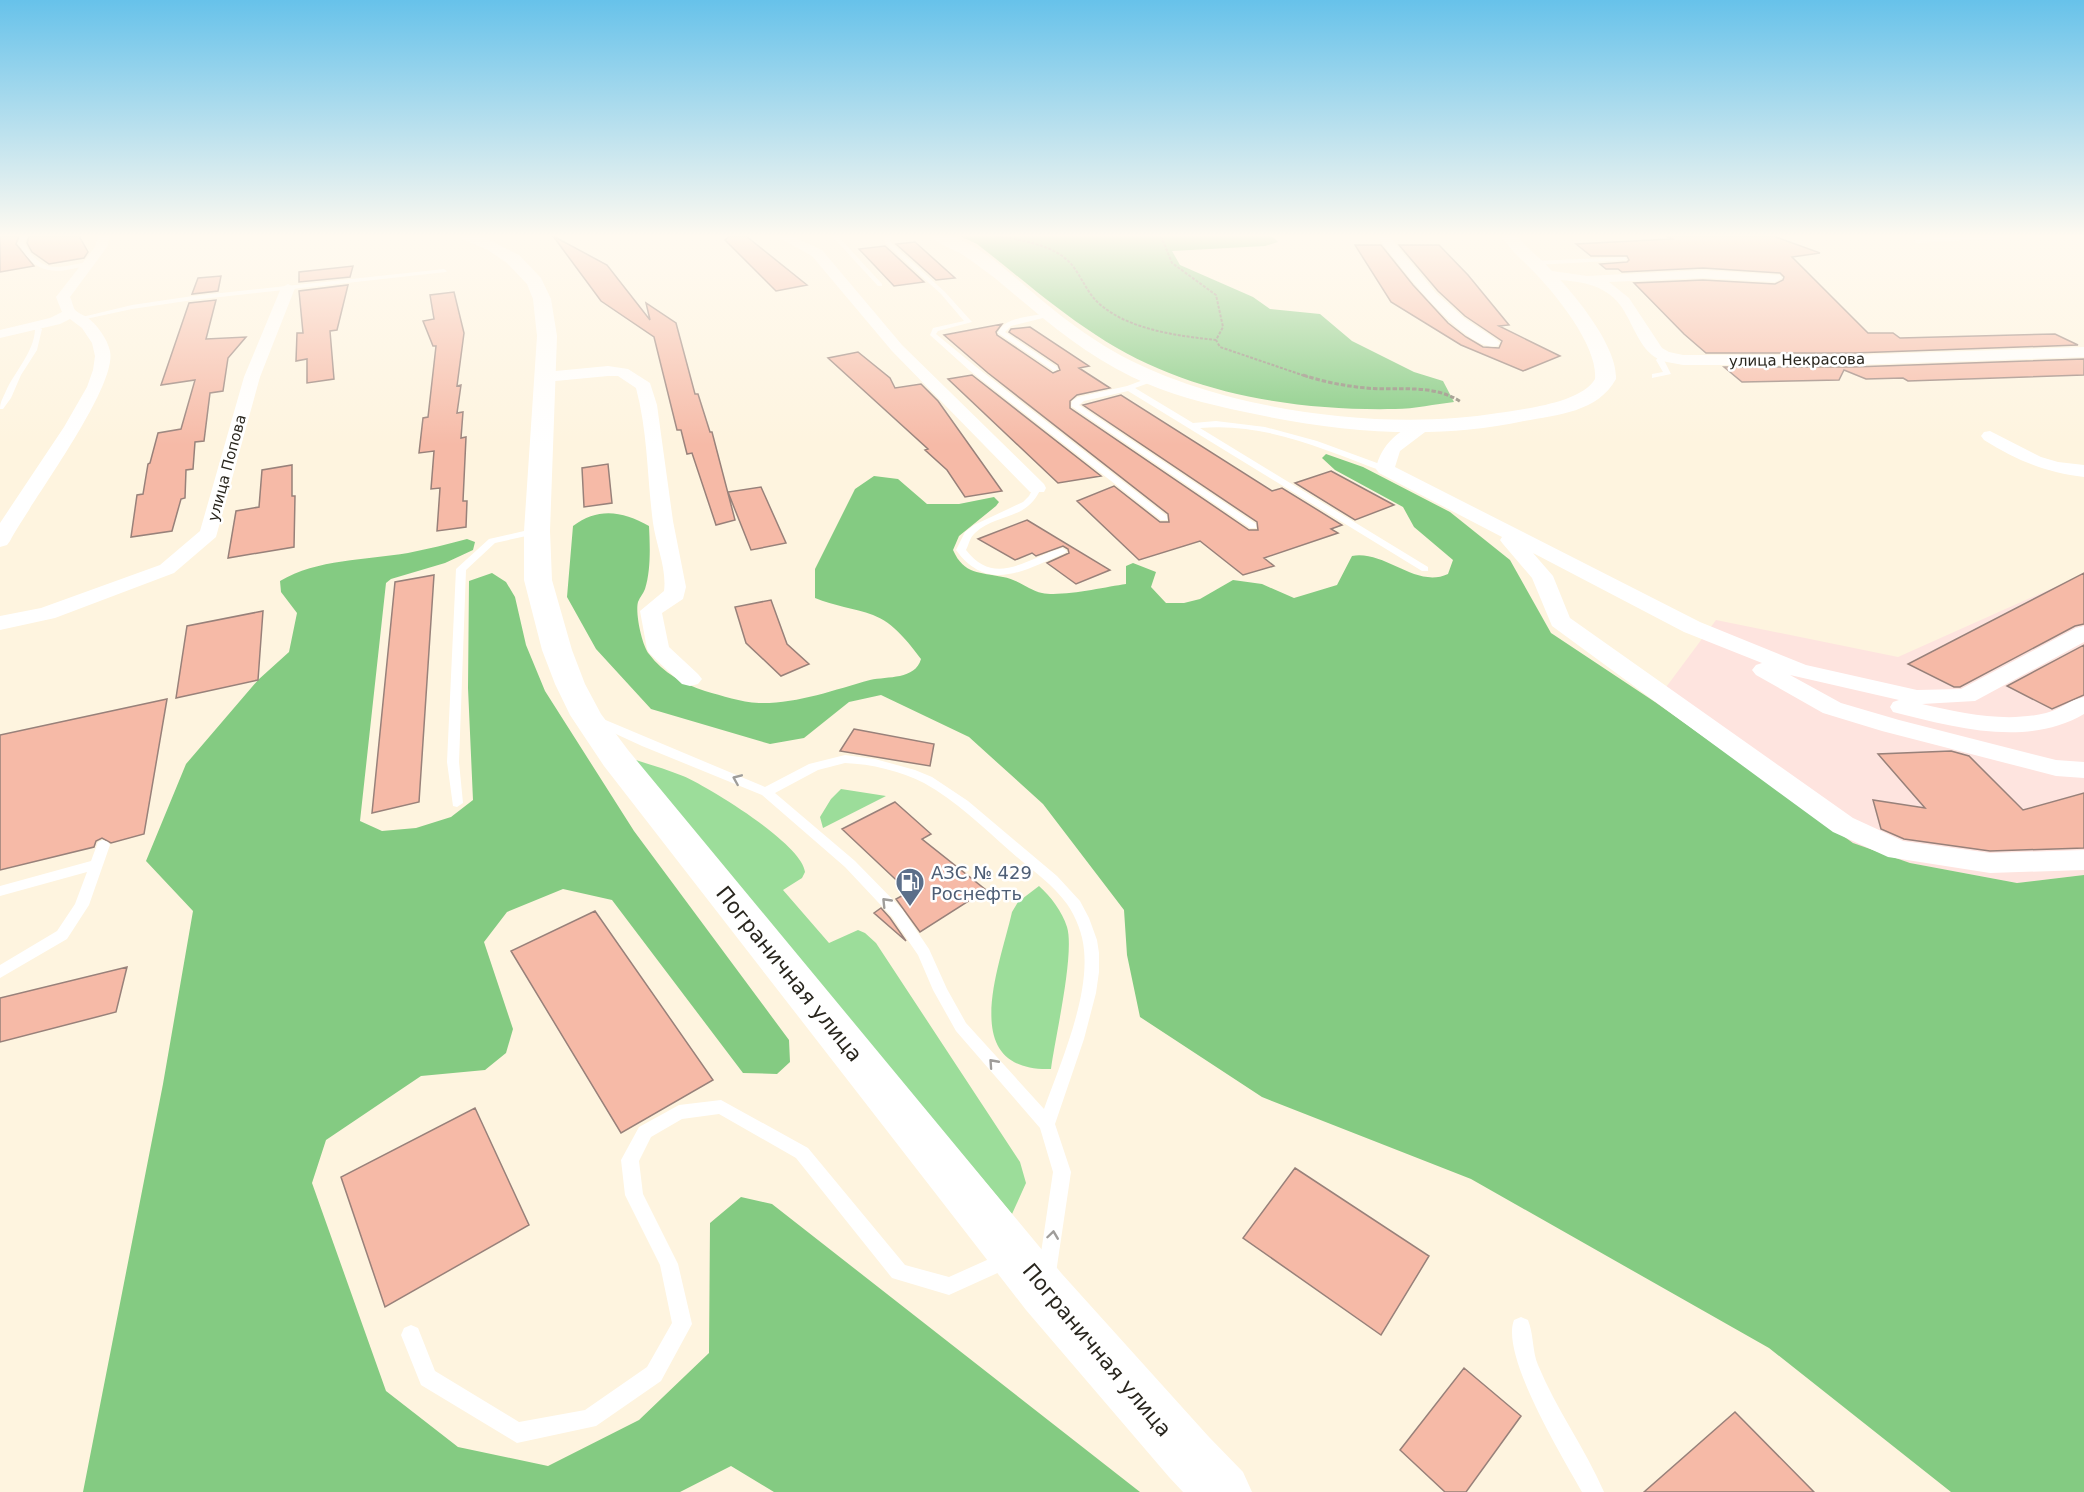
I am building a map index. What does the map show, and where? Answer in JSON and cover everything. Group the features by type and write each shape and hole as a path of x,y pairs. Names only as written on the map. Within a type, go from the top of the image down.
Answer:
{"main road":[{"name":"Пограничная улица","path":"543,306 546,317 545,377 537,531 538,580 547,616 570,684 586,715 616,758 1044,1292 1189,1457 1223,1492"},
{"path":"1037,306 1109,357 1154,378 1212,398 1339,421 1424,426 1481,423 1551,409 1595,393 1604,384 1606,371 1599,351 1585,325 1570,306"}],"street":[{"path":"0,541 94,390 104,356 96,336 69,306"},
{"name":"улица Попова","path":"0,623 47,613 167,569 209,533 252,376 281,306"},
{"path":"861,306 897,348 1037,488"},
{"path":"1442,306 1459,321 1492,343"},
{"path":"1626,306 1656,351 1664,356"},
{"path":"0,334 76,316"},
{"name":"улица Некрасова","path":"1664,356 1702,361 2084,352"},
{"path":"545,377 608,371 622,372 644,386 653,413 666,542 677,580 675,594 651,611 658,649 690,679"},
{"path":"1424,426 1397,441 1385,461 1385,469 1692,627 1832,708 1891,726 2056,768 2084,770"},
{"path":"1990,436 2023,457 2044,466 2084,471"},
{"path":"1497,527 1542,576 1560,621 1843,825 1898,850 1990,863 2084,860"},
{"path":"1692,627 1799,670 1917,697 1966,696 2084,633"},
{"path":"1776,677 1949,718 2021,726 2053,720 2084,704"}],"lane":[{"path":"76,316 141,306"},
{"path":"954,306 969,322 935,329 932,334 979,374 1164,518"},
{"path":"1048,315 1010,324 1002,329 1001,333 1054,369"},
{"path":"0,407 11,394 13,383 38,342 39,329 34,327"},
{"path":"1655,376 1667,374 1660,360 1664,356"},
{"path":"1154,378 1129,388 1081,399 1075,403 1075,406 1253,526"},
{"path":"1129,388 1425,569"},
{"path":"1191,426 1216,422 1261,428 1299,438 1385,469"},
{"path":"1037,488 1036,494 1024,506 969,532 961,550 975,566 992,572 1014,570 1062,551"},
{"path":"457,803 453,762 461,569 492,541 537,531"},
{"path":"586,715 646,743 766,792 849,864 897,913 924,953 940,990 961,1027 1047,1124 1062,1172 1044,1292"},
{"path":"766,792 821,764 846,759 890,766 927,779 969,809 1055,882 1071,900 1083,922 1092,952 1089,984 1076,1036 1047,1124"},
{"path":"0,972 62,935 82,905 103,845"},
{"path":"0,891 97,864"},
{"path":"411,1335 428,1378 517,1432 589,1419 654,1374 682,1324 669,1264 634,1195 630,1160 645,1132 679,1112 721,1107 802,1153 899,1272 949,1286 1016,1255"},
{"path":"1521,1327 1527,1364 1550,1413 1593,1492"}],"path":[{"path":"1101,306 1110,312 1165,332 1189,338 1216,340"},
{"path":"1216,340 1223,327 1218,306"},
{"path":"1216,340 1220,347 1282,370 1328,382 1367,388 1413,389 1456,398 1481,423"}],"shaded area":[{"path":"2084,574 2084,875 2017,883 1910,863 1853,844 1655,702 1716,620 1898,657"}],"green space":[{"path":"1055,306 1265,306 1270,309 1320,314 1352,341 1414,372 1443,381 1454,402 1402,409 1356,409 1278,402 1202,384 1165,371 1130,355 1080,325"},
{"path":"1326,454 1363,467 1450,512 1510,560 1551,633 1655,702 1853,843 1910,863 2017,883 2084,875 2084,1492 1951,1492 1769,1348 1471,1179 1262,1097 1140,1017 1127,955 1124,910 1043,804 969,737 881,695 849,702 804,738 770,744 651,709 596,649 567,597 573,526 592,516 620,514 649,526 648,574 645,589 637,607 644,644 649,654 661,667 689,685 738,700 773,703 801,699 870,680 907,674 918,666 921,659 894,628 881,618 815,598 815,569 855,489 874,476 898,479 927,504 959,504 994,497 999,502 996,506 959,536 953,550 957,558 974,571 1008,578 1042,593 1072,593 1126,584 1126,566 1133,563 1156,572 1151,587 1166,603 1184,603 1200,599 1233,580 1262,584 1294,598 1337,585 1352,556 1376,558 1424,577 1448,574 1453,560 1414,527 1403,507 1335,470 1322,458"},
{"path":"467,539 475,542 473,550 445,563 391,579 386,583 360,821 382,831 416,828 451,817 473,800 468,688 469,581 492,573 506,582 515,597 526,645 545,691 634,831 789,1040 790,1062 777,1074 743,1073 612,900 563,889 507,912 484,942 513,1029 506,1053 485,1070 421,1076 326,1140 312,1183 386,1391 458,1447 548,1466 639,1420 709,1353 710,1223 741,1197 772,1204 1140,1492 774,1492 731,1466 680,1492 83,1492 163,1084 193,911 146,861 186,764 258,680 289,652 297,613 281,592 280,581 326,564 408,553"},
{"path":"630,758 677,773 696,782 772,832 800,860 805,872 802,878 783,890 829,943 858,930 876,943 1020,1162 1026,1183 1012,1214"},
{"path":"841,789 886,796 823,828 820,817 831,799"},
{"path":"1039,886 1062,915 1069,939 1067,975 1051,1069 1022,1065 1003,1053 994,1035 991,1012 994,986 1012,912 1018,902"}],"building":[{"path":"188,306 215,306 206,339 246,337 228,358 223,391 210,393 204,441 195,442 193,469 186,470 185,498 181,499 172,531 131,537 137,495 143,494 148,464 158,433 181,429 195,380 161,385"},
{"path":"300,306 343,306 337,330 330,331 334,379 307,383 307,359 296,361 297,333 303,333"},
{"path":"432,306 457,306 464,333 457,386 461,385 457,413 463,412 461,438 466,437 463,501 467,501 466,527 437,531 440,488 431,489 434,451 419,453 423,418 428,417 436,346 433,346 423,321 434,319"},
{"path":"608,306 639,306 650,320 647,306 650,306 676,323 695,394 698,394 710,432 712,432 735,520 716,525 692,453 687,454 681,430 677,430 654,337"},
{"path":"1397,306 1432,306 1448,323 1466,337 1483,347 1499,348 1502,341 1454,306 1493,306 1509,325 1499,326 1560,356 1523,371 1461,345"},
{"path":"1656,306 1841,306 1868,333 1893,333 1900,338 2055,334 2078,345 1853,353 1706,353"},
{"path":"1002,324 996,332 997,335 1053,373 1060,370 1058,365 1009,332 1011,329 1030,327 1089,366 1079,368 1110,388 1077,395 1070,401 1070,408 1249,530 1258,530 1257,522 1083,405 1121,395 1272,491 1282,488 1342,525 1331,529 1338,533 1264,558 1274,566 1243,575 1200,541 1139,560 1077,501 1114,486 1160,522 1169,522 1168,514 988,373 944,335"},
{"path":"858,352 890,378 895,388 921,384 938,401 1002,491 965,497 947,470 925,450 928,449 828,358"},
{"path":"2084,359 2084,375 1908,381 1903,378 1866,379 1844,370 1839,380 1742,382 1724,367 1853,367"},
{"path":"972,375 1101,476 1058,483 948,379"},
{"path":"608,464 612,503 584,507 582,468"},
{"path":"292,465 292,496 295,496 294,547 228,558 236,511 259,507 262,470"},
{"path":"1331,471 1394,505 1355,520 1295,483"},
{"path":"761,487 786,543 751,550 728,492"},
{"path":"1027,520 1110,570 1076,584 1047,563 1069,553 1068,549 1063,546 1036,556 1032,553 1015,560 978,539"},
{"path":"2084,573 2084,624 2075,626 1960,687 1954,687 1908,664"},
{"path":"434,575 419,802 372,813 395,582"},
{"path":"771,600 787,644 809,664 781,676 746,643 735,607"},
{"path":"263,611 258,680 176,698 187,626"},
{"path":"2084,645 2084,695 2052,709 2007,686"},
{"path":"167,699 144,834 111,843 102,838 96,841 94,847 0,870 0,735"},
{"path":"854,729 934,744 930,766 840,751"},
{"path":"1951,751 1969,756 2023,810 2084,793 2084,848 1990,851 1904,839 1881,829 1873,800 1925,808 1878,754"},
{"path":"895,802 931,834 922,839 986,890 920,932 896,899 909,892 842,829"},
{"path":"881,908 890,918 906,941 874,913"},
{"path":"595,911 713,1080 621,1133 511,951"},
{"path":"127,967 116,1012 0,1042 0,998"},
{"path":"475,1108 529,1225 385,1307 341,1177"},
{"path":"1295,1168 1429,1256 1381,1335 1243,1238"},
{"path":"1464,1368 1521,1416 1466,1492 1445,1492 1400,1450"},
{"path":"1735,1412 1814,1492 1644,1492"}],"place":[{"name":"АЗС № 429 Роснефть","path":"910,908"}]}
